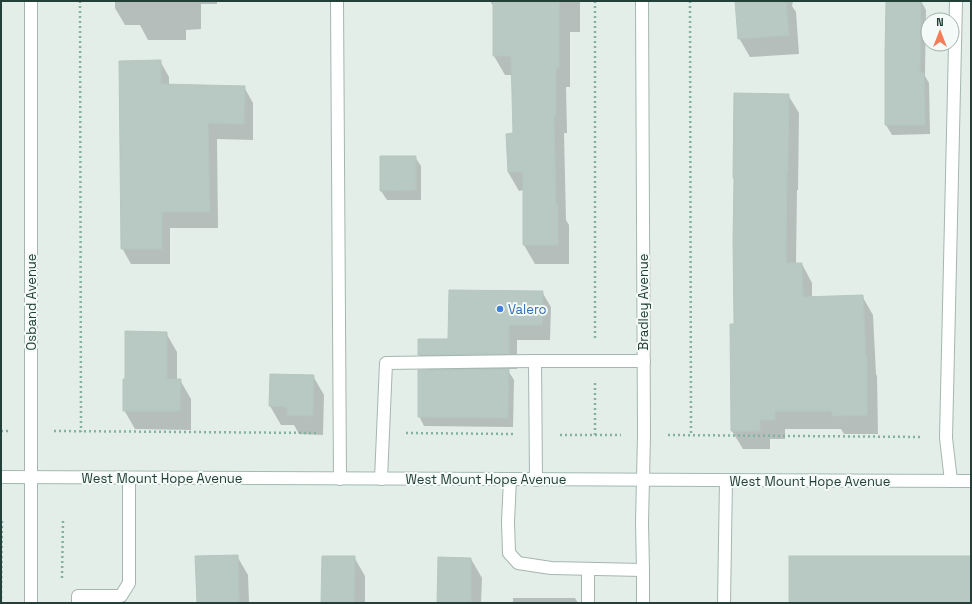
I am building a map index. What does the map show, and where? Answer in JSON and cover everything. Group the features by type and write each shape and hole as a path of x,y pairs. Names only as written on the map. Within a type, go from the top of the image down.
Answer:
{"street":[{"name":"Osband Avenue","path":"31,1 32,603"},
{"path":"337,1 340,479"},
{"name":"Bradley Avenue","path":"642,1 644,361 642,523 643,603"},
{"path":"951,481 946,438 956,1"},
{"path":"535,361 536,480"},
{"path":"381,479 386,363 644,361"},
{"name":"West Mount Hope Avenue","path":"1,477 971,482"},
{"path":"78,603 78,596 121,596 129,583 129,478"},
{"path":"510,479 508,522 509,553 518,563 551,568 643,570"},
{"path":"724,603 726,480"},
{"path":"588,569 588,603"}],"path":[{"path":"80,1 81,432"},
{"path":"595,1 595,435"},
{"path":"690,1 691,435"},
{"path":"1,431 340,433"},
{"path":"383,433 946,438"},
{"path":"2,521 2,603"},
{"path":"62,581 63,521"}],"building":[{"path":"493,1 559,1 559,68 556,68 556,115 554,115 556,205 558,205 558,245 523,245 523,172 508,172 506,134 513,133 511,56 493,56"},
{"path":"735,1 786,1 789,35 738,39"},
{"path":"886,1 921,1 920,73 924,73 925,125 885,125"},
{"path":"161,60 161,84 245,86 244,124 208,123 210,212 162,212 162,249 121,249 119,61"},
{"path":"734,93 789,94 786,263 802,263 803,297 863,295 867,357 867,415 832,416 832,411 775,411 775,420 760,420 760,431 731,431 730,324 734,324"},
{"path":"380,156 416,156 416,190 380,191"},
{"path":"449,290 543,291 542,325 509,325 509,354 418,355 418,339 448,339"},
{"path":"125,331 167,332 167,379 181,379 180,411 123,411"},
{"path":"509,369 508,418 418,417 418,370"},
{"path":"270,374 314,375 313,416 287,415 287,407 269,406"},
{"path":"238,555 239,603 197,603 195,556"},
{"path":"322,556 355,556 354,603 321,603"},
{"path":"789,556 971,556 971,603 789,603"},
{"path":"438,557 471,558 471,603 437,603"}],"place":[{"name":"Valero","path":"500,309"}]}
